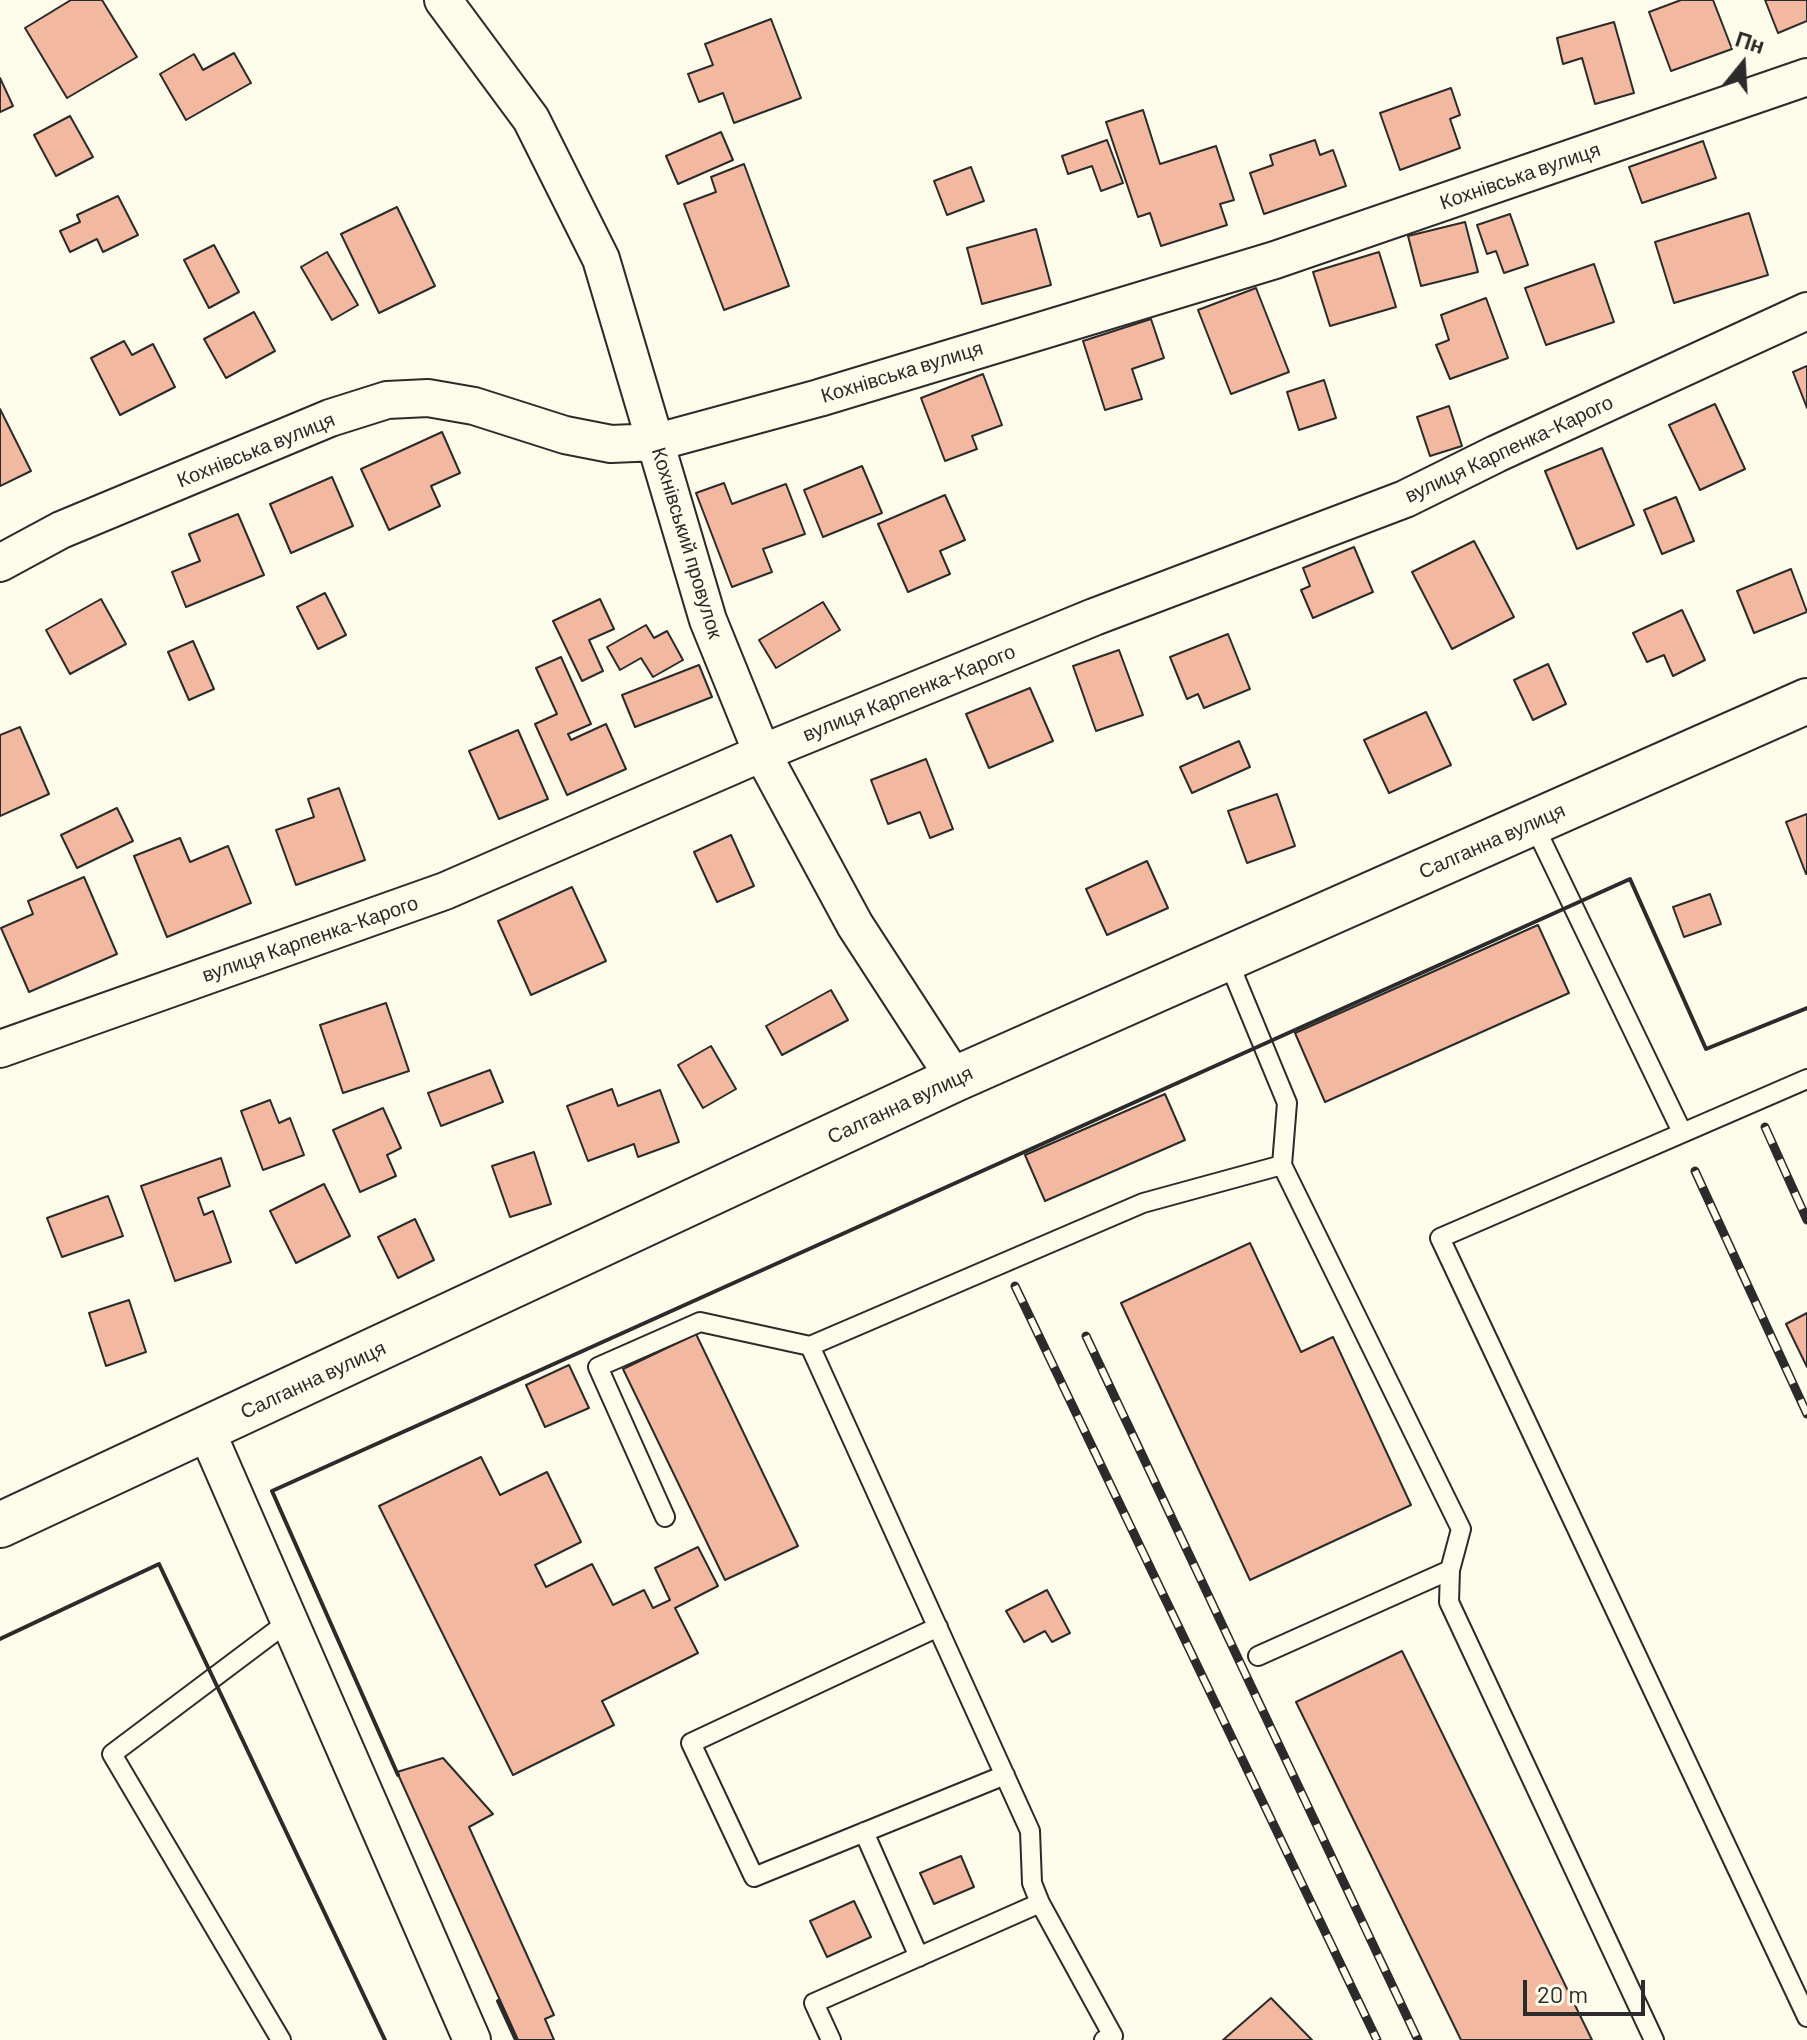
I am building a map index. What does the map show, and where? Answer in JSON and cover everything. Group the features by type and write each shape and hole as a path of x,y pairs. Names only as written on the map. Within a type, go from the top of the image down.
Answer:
{"street":[{"name":"Кохнівський провулок","path":"443,0 531,119 601,259 708,620 762,753 855,925 955,1079"},
{"name":"Кохнівська вулиця","path":"0,563 61,530 330,418 387,400 428,398 474,406 565,435 611,444 657,442 819,398 1275,260 1807,77"},
{"name":"вулиця Карпенка-Карого","path":"0,1049 445,891 762,753 1094,617 1405,499 1807,311"},
{"name":"Салганна вулиця","path":"0,1525 955,1079 1807,701"},
{"path":"206,1430 472,2040"}],"lane":[{"path":"1533,823 1682,1132"},
{"path":"1227,958 1287,1103 1282,1165 1461,1529 1450,1570 1449,1602 1654,2040"},
{"path":"1807,1079 1440,1238 1807,2017"},
{"path":"665,1517 598,1367 700,1322 810,1346 1143,1203 1282,1165"},
{"path":"810,1346 1030,1831 1032,1883 1113,2036 1104,2040"},
{"path":"1258,1656 1450,1570"},
{"path":"281,2040 112,1754 289,1621"},
{"path":"938,1627 691,1743 754,1877 1005,1775"},
{"path":"864,1832 919,1957"},
{"path":"831,2040 814,2003 1040,1903"}],"building":[{"path":"71,0 102,0 137,57 67,98 25,28"},
{"path":"1681,0 1713,0 1732,49 1671,71 1649,12"},
{"path":"1765,0 1807,0 1807,21 1778,33"},
{"path":"771,19 801,98 734,123 723,93 699,102 688,74 713,65 705,44"},
{"path":"1614,22 1634,93 1595,104 1582,58 1563,64 1557,38"},
{"path":"234,53 251,83 186,120 160,74 194,54 203,70"},
{"path":"0,78 13,106 0,112"},
{"path":"1451,88 1460,115 1450,119 1460,148 1400,170 1380,113"},
{"path":"1143,110 1160,164 1216,146 1234,200 1220,204 1227,225 1161,246 1150,213 1138,217 1106,122"},
{"path":"70,116 93,157 56,176 34,135"},
{"path":"721,132 733,160 678,184 666,156"},
{"path":"1107,140 1123,183 1101,191 1092,166 1068,174 1062,156"},
{"path":"1315,140 1320,155 1333,150 1346,186 1264,214 1250,173 1273,165 1270,155"},
{"path":"1703,141 1716,178 1642,203 1629,167"},
{"path":"744,164 789,286 724,310 684,204 716,192 711,177"},
{"path":"971,167 984,201 947,215 934,181"},
{"path":"118,196 138,235 103,252 97,239 70,252 60,231 80,222 77,215"},
{"path":"397,207 435,286 379,313 341,234"},
{"path":"1749,213 1768,275 1674,303 1655,242"},
{"path":"1510,214 1528,265 1504,273 1496,251 1487,254 1477,225"},
{"path":"1465,222 1478,272 1421,286 1408,236"},
{"path":"1036,229 1051,285 982,304 967,248"},
{"path":"214,245 239,292 209,308 184,260"},
{"path":"327,252 358,305 332,320 301,267"},
{"path":"1379,252 1396,307 1330,326 1313,272"},
{"path":"1594,264 1614,322 1546,345 1525,288"},
{"path":"1256,288 1289,372 1231,394 1198,310"},
{"path":"1486,298 1508,358 1450,379 1436,345 1449,340 1441,315"},
{"path":"254,312 275,351 226,378 204,339"},
{"path":"1151,319 1164,358 1132,369 1142,399 1105,410 1083,341"},
{"path":"124,341 132,355 153,344 175,387 120,415 91,358"},
{"path":"1807,366 1807,408 1793,372"},
{"path":"983,374 1002,425 972,436 977,449 945,461 921,398"},
{"path":"1324,380 1336,418 1299,430 1287,392"},
{"path":"1715,404 1745,469 1700,490 1669,425"},
{"path":"1449,406 1462,446 1430,456 1417,417"},
{"path":"0,409 31,471 0,486"},
{"path":"442,432 460,473 431,486 440,506 389,530 361,469"},
{"path":"1602,448 1634,525 1577,549 1545,471"},
{"path":"862,466 882,513 823,537 804,490"},
{"path":"332,477 353,526 291,553 270,504"},
{"path":"724,483 732,504 786,484 805,534 763,549 772,572 732,587 696,493"},
{"path":"945,495 965,540 940,551 950,574 908,592 878,524"},
{"path":"1676,497 1694,541 1662,554 1644,510"},
{"path":"238,514 264,575 186,607 172,572 200,561 189,534"},
{"path":"1474,541 1514,617 1452,649 1412,572"},
{"path":"1354,547 1373,592 1313,618 1301,590 1310,586 1303,568"},
{"path":"1791,569 1807,612 1754,633 1737,591"},
{"path":"325,593 346,635 318,649 297,607"},
{"path":"101,599 126,644 70,674 46,630"},
{"path":"600,599 614,629 589,640 603,671 582,681 553,621"},
{"path":"823,602 840,630 776,668 759,640"},
{"path":"1682,610 1705,660 1673,676 1664,655 1647,662 1633,633"},
{"path":"646,625 654,638 667,631 683,660 653,677 641,658 620,670 607,647"},
{"path":"1228,634 1250,689 1204,708 1198,694 1187,699 1170,657"},
{"path":"193,641 214,689 189,700 168,652"},
{"path":"1119,650 1143,715 1096,731 1073,666"},
{"path":"561,657 591,724 568,734 571,740 606,724 626,769 567,795 535,724 557,714 536,668"},
{"path":"1548,664 1566,704 1533,720 1514,680"},
{"path":"699,665 712,697 635,727 622,695"},
{"path":"1030,688 1053,741 989,768 966,714"},
{"path":"1426,712 1451,765 1389,793 1364,740"},
{"path":"20,727 49,794 0,816 0,735"},
{"path":"518,730 548,799 499,819 469,751"},
{"path":"1239,741 1250,767 1192,793 1180,767"},
{"path":"926,759 953,829 930,838 920,812 888,824 871,780"},
{"path":"339,788 365,860 296,885 276,830 314,817 308,799"},
{"path":"1277,794 1295,846 1247,863 1228,811"},
{"path":"117,808 133,841 77,868 61,835"},
{"path":"1807,814 1807,874 1806,874 1786,822"},
{"path":"731,835 754,886 717,902 694,852"},
{"path":"180,838 190,862 228,846 251,903 167,937 134,856"},
{"path":"1147,861 1168,908 1107,935 1086,889"},
{"path":"84,877 117,954 29,992 1,928 33,914 28,901"},
{"path":"572,887 606,961 531,995 498,921"},
{"path":"1710,894 1721,924 1684,937 1673,907"},
{"path":"1538,925 1569,993 1325,1102 1295,1033"},
{"path":"831,990 848,1020 782,1055 766,1026"},
{"path":"386,1003 409,1071 343,1093 320,1025"},
{"path":"711,1046 736,1089 703,1108 678,1065"},
{"path":"490,1070 503,1102 441,1126 428,1093"},
{"path":"612,1089 618,1106 660,1090 679,1142 638,1157 634,1144 588,1161 567,1106"},
{"path":"1165,1094 1185,1140 1045,1201 1025,1155"},
{"path":"270,1100 279,1123 290,1118 304,1155 263,1170 241,1111"},
{"path":"383,1108 401,1148 387,1155 396,1176 360,1192 333,1130"},
{"path":"534,1152 551,1204 510,1217 492,1166"},
{"path":"221,1158 230,1186 198,1198 204,1215 213,1211 231,1262 175,1281 141,1186"},
{"path":"324,1184 350,1236 296,1263 270,1211"},
{"path":"108,1196 123,1236 62,1257 47,1218"},
{"path":"415,1219 434,1260 398,1278 378,1237"},
{"path":"1250,1243 1301,1352 1333,1337 1411,1505 1250,1580 1121,1303"},
{"path":"129,1300 146,1352 106,1366 89,1313"},
{"path":"1807,1313 1807,1367 1786,1324"},
{"path":"696,1334 798,1546 725,1580 623,1369"},
{"path":"569,1365 589,1408 545,1427 526,1385"},
{"path":"481,1457 500,1495 547,1472 581,1542 535,1565 546,1587 592,1564 613,1605 644,1590 653,1608 670,1600 655,1568 698,1547 718,1586 675,1608 698,1653 602,1701 614,1725 513,1775 379,1506"},
{"path":"1047,1590 1070,1633 1052,1642 1045,1631 1024,1642 1006,1611"},
{"path":"1402,1651 1592,2040 1461,2040 1296,1702"},
{"path":"443,1758 493,1814 469,1827 554,2015 545,2019 554,2040 518,2040 397,1772"},
{"path":"961,1856 974,1887 934,1904 920,1873"},
{"path":"854,1901 871,1937 827,1957 810,1921"},
{"path":"1271,1998 1312,2040 1223,2040"}],"railway":[{"path":"1765,1127 1807,1220"},
{"path":"1695,1171 1807,1414"},
{"path":"1015,1286 1377,2040"},
{"path":"1086,1336 1418,2040"}],"wall":[{"path":"398,1775 272,1491 1630,879 1706,1049 1807,1008"},
{"path":"0,1639 159,1564 385,2040"},
{"path":"498,2001 516,2040"}]}
